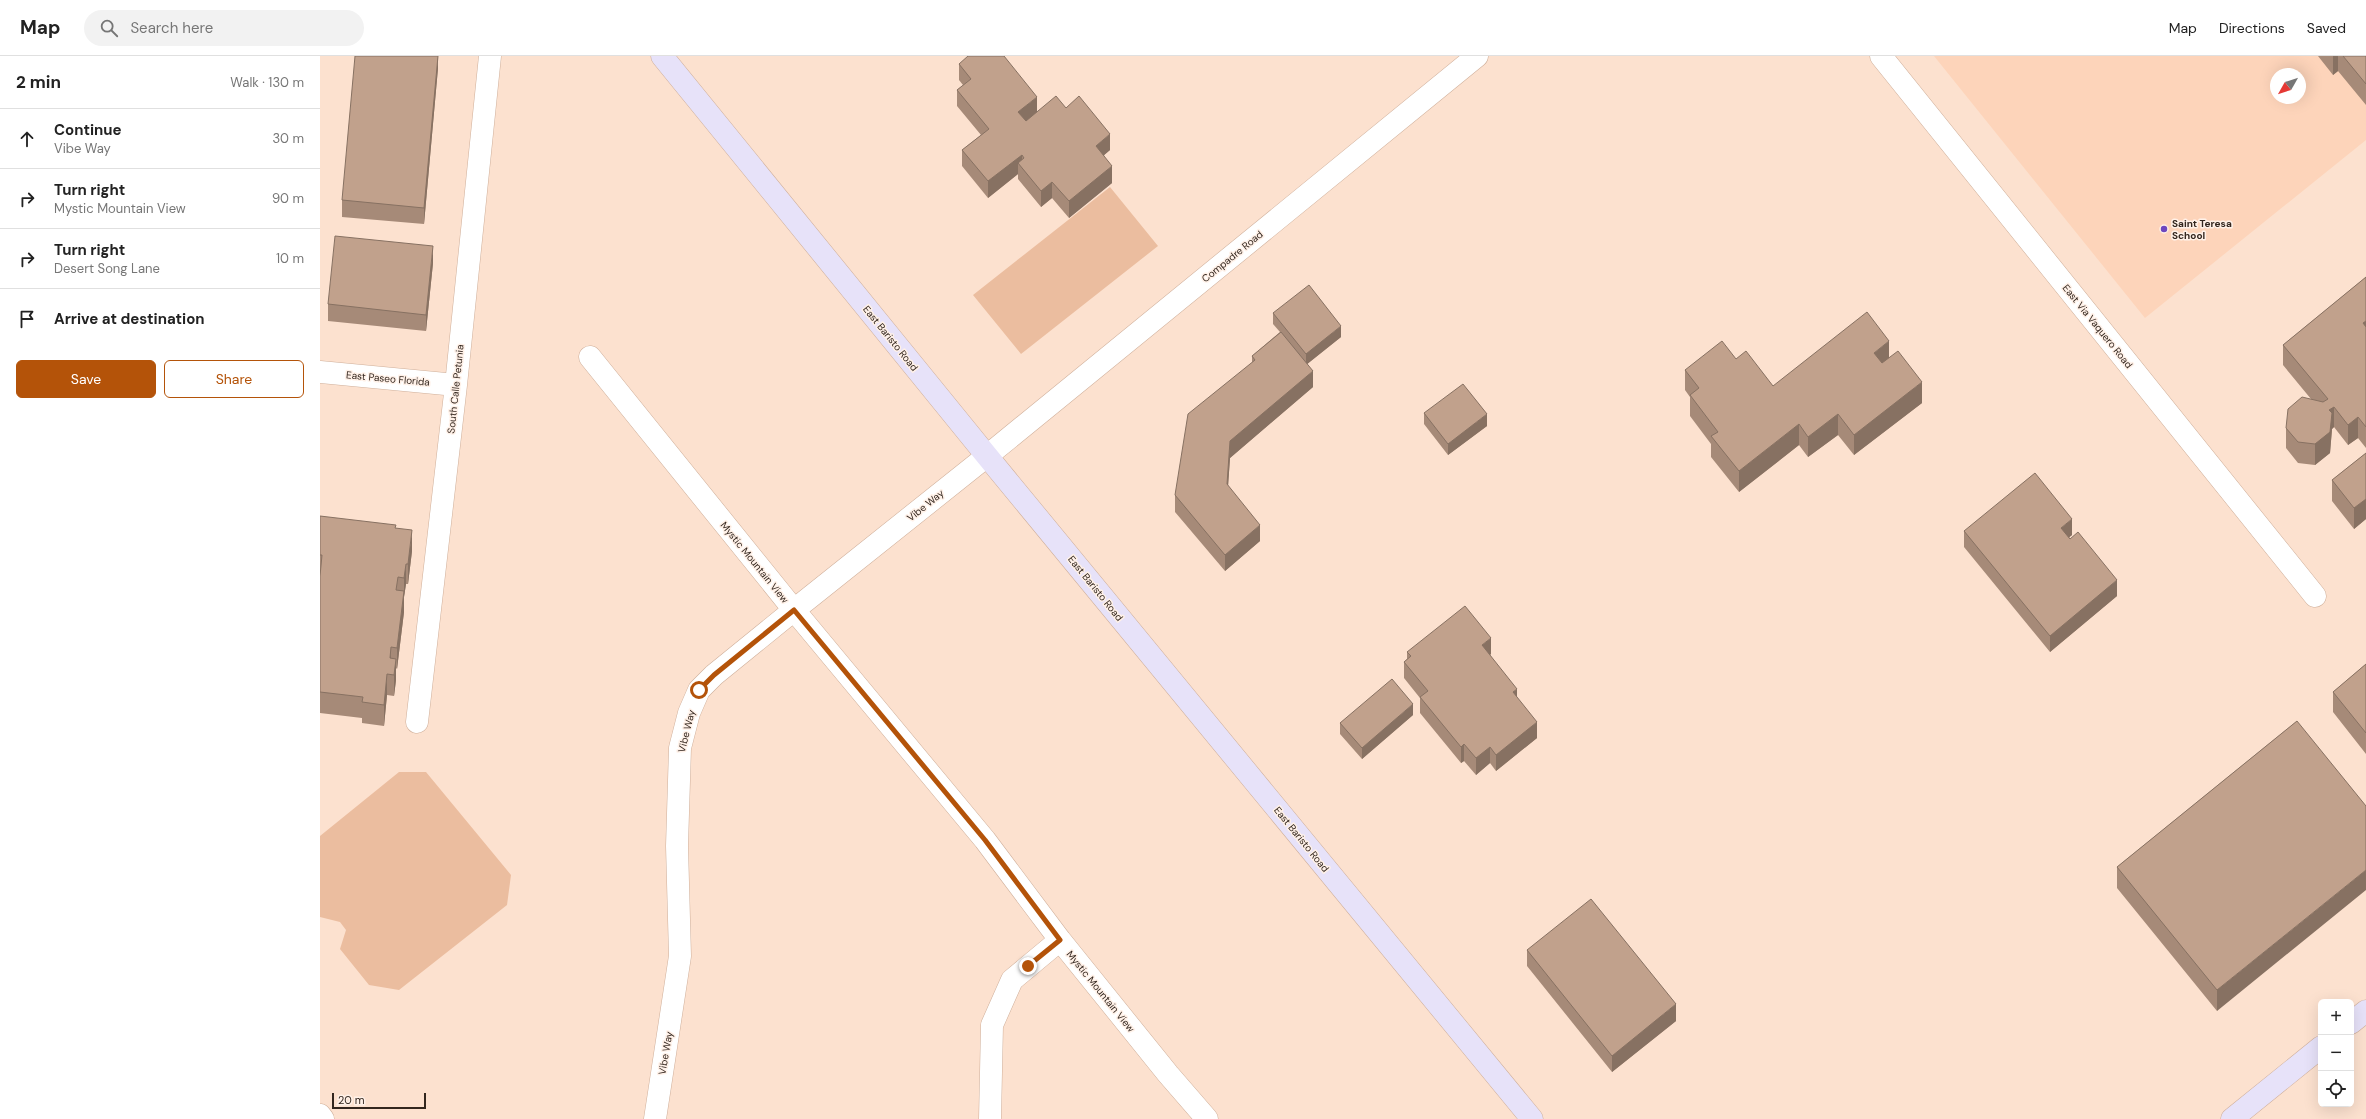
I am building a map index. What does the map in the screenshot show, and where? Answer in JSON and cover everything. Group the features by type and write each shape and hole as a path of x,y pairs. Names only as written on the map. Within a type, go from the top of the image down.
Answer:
{"street":[{"name":"South Calle Petunia","path":"417,722 456,384 490,56"},
{"name":"East Baristo Road","path":"662,56 987,456 1532,1119"},
{"name":"Compadre Road","path":"987,456 1477,56"},
{"name":"East Via Vaquero Road","path":"1881,56 2315,596"},
{"name":"Mystic Mountain View","path":"590,357 794,610 985,840 1060,940 1168,1074 1207,1119"},
{"name":"East Paseo Florida","path":"320,372 456,384"},
{"name":"Vibe Way","path":"655,1119 680,956 677,846 678,772 680,748 689,713 699,690 714,675 794,610 987,456"},
{"path":"990,1119 992,1025 1012,980 1060,940"},
{"path":"2354,1021 2366,1011"},
{"path":"2232,1119 2318,1049"},
{"path":"320,1115 323,1119"}],"shaded area":[{"name":"Saint Teresa School","path":"1934,56 2366,56 2366,140 2145,318"},
{"path":"1110,187 1158,246 1021,354 973,295"},
{"path":"399,772 426,772 511,875 507,905 399,990 369,985 340,949 346,930 340,922 320,917 320,836"}],"building":[{"path":"355,56 438,56 424,208 342,200"},
{"path":"968,56 1004,56 1037,97 1018,112 1026,121 1056,96 1066,108 1079,96 1110,134 1096,146 1112,166 1069,201 1052,182 1041,191 1018,163 1024,158 1022,155 988,181 962,150 989,129 957,90 971,79 959,64"},
{"path":"2343,56 2366,56 2366,84"},
{"path":"335,236 433,246 426,315 328,304"},
{"path":"2366,277 2366,321 2363,323 2366,327 2366,427 2358,417 2348,425 2334,407 2329,410 2332,413 2330,432 2315,444 2298,442 2286,428 2288,409 2302,397 2323,402 2328,399 2283,345"},
{"path":"1309,285 1341,326 1306,354 1273,313"},
{"path":"1867,312 1889,341 1874,353 1882,363 1898,351 1922,382 1854,435 1838,414 1808,437 1799,424 1739,471 1711,436 1718,432 1690,395 1699,388 1685,370 1722,341 1736,359 1746,351 1773,386"},
{"path":"1281,332 1313,371 1230,441 1227,484 1260,525 1225,555 1175,495 1188,414 1255,360 1252,356"},
{"path":"1463,384 1487,414 1448,444 1424,413"},
{"path":"2366,453 2366,499 2354,508 2332,480"},
{"path":"2035,473 2072,519 2061,528 2070,539 2078,532 2117,580 2050,636 1964,531"},
{"path":"320,516 396,525 395,528 412,530 408,564 406,564 404,578 398,577 396,590 404,591 397,648 391,647 390,658 396,659 394,675 387,674 384,705 362,702 363,697 320,692 320,576 322,555 320,555"},
{"path":"1465,606 1491,638 1482,645 1517,689 1513,692 1537,722 1496,755 1490,747 1476,758 1464,744 1461,747 1420,697 1428,691 1404,662 1411,656 1407,652"},
{"path":"2366,664 2366,733 2333,692"},
{"path":"1392,679 1413,704 1362,748 1340,723"},
{"path":"2297,721 2366,806 2366,870 2217,990 2117,867"},
{"path":"1591,899 1676,1004 1612,1056 1527,950"}],"place":[{"name":"Saint Teresa School","path":"2164,229"}],"route":[{"path":"699,690 714,675 794,610 985,840 1060,940 1028,966"}]}
